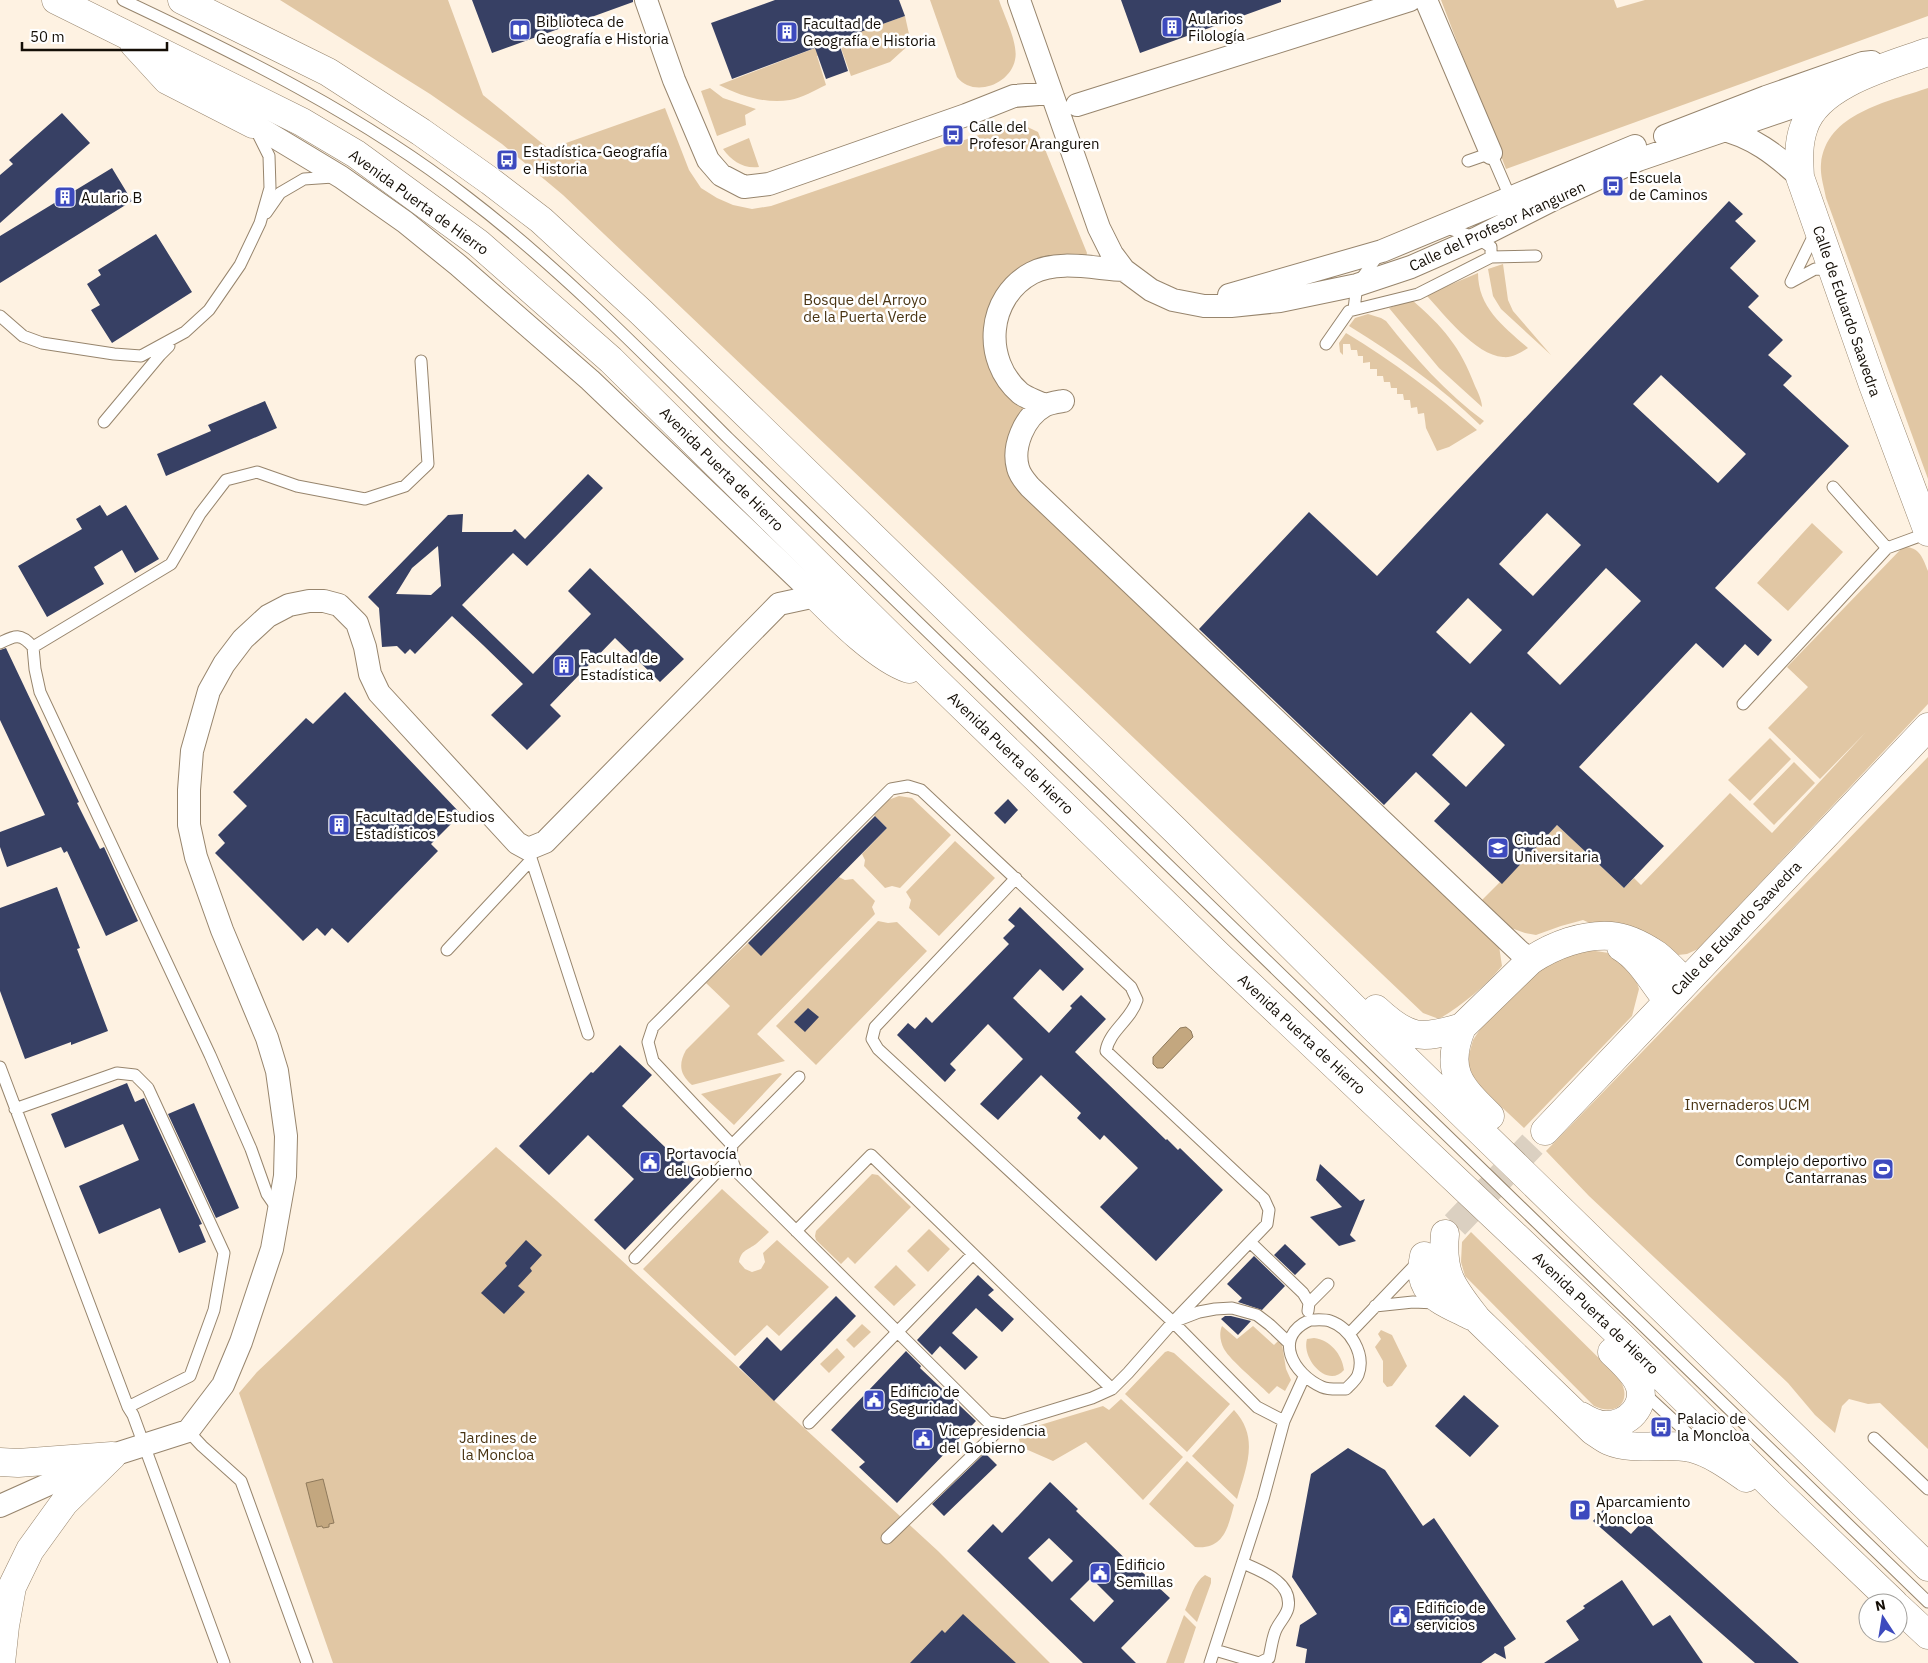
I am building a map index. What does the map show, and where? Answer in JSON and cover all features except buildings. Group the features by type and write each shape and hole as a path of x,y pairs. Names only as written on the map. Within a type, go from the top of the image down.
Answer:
{"main road":[{"name":"Avenida Puerta de Hierro","path":"56,0 302,122 356,154 478,243 611,360 930,675 1218,955 1548,1268 1884,1593"},
{"path":"182,0 328,72 428,137 490,181 540,220 648,319 1175,830 1372,1026 1928,1567"},
{"path":"123,32 167,80 253,124"},
{"name":"Calle del Profesor Aranguren","path":"1831,94 1873,71 1925,53"},
{"name":"Calle de Eduardo Saavedra","path":"1831,94 1818,104 1804,126 1800,140 1800,177 1928,533"},
{"path":"816,596 846,626 897,665 930,675"},
{"name":"Calle de Eduardo Saavedra","path":"1545,1131 1928,727"},
{"path":"1175,830 1204,844 1382,1014 1401,1030 1413,1034 1440,1034 1462,1027 1531,960 1544,951 1577,939 1596,937 1613,942 1628,951 1647,973 1676,991"},
{"path":"1462,1027 1454,1050 1454,1061 1459,1079 1467,1094 1626,1250 1648,1274 1674,1320"},
{"path":"1477,1319 1444,1303 1427,1290 1419,1266 1450,1229 1444,1264 1448,1276 1462,1300 1477,1319 1593,1431 1608,1441 1625,1446 1683,1447 1710,1455 1755,1484 1779,1493"},
{"path":"1548,1268 1555,1288 1568,1308 1632,1373 1640,1390 1638,1408 1634,1414 1613,1424 1591,1422 1573,1412"},
{"path":"0,1462 18,1463 112,1456"},
{"path":"2,1663 5,1626 12,1587 30,1550 64,1503 112,1456"},
{"path":"1908,1616 1928,1635"}],"street":[{"path":"646,0 674,80 703,152 721,175 744,187 769,184 966,115 1014,96 1051,93"},
{"name":"Calle del Profesor Aranguren","path":"1019,0 1099,228 1112,254 1124,270 1151,290 1173,300 1204,306 1231,306 1280,301 1357,285 1411,267 1478,238 1558,197 1638,160 1831,94"},
{"path":"1077,105 1410,0"},
{"path":"1426,0 1491,153"},
{"name":"Calle del Profesor Aranguren","path":"1173,300 1218,298 1277,283 1382,251 1624,151 1766,97 1863,63 1925,53"},
{"name":"Avenida Puerta de Hierro","path":"253,124 341,177 405,222 458,265 590,380 816,596"},
{"name":"Calle del Profesor Aranguren","path":"1682,130 1701,127 1735,133 1769,150 1800,177"},
{"path":"1124,270 1070,265 1050,267 1033,272 1017,283 1006,295 998,310 994,330 994,349 1000,366 1010,382 1022,394 1053,403 1025,426 1020,435 1017,466 1021,476 1030,488 1519,951 1531,960"},
{"path":"0,1506 112,1456 188,1431 222,1384 241,1342 272,1249 285,1176 286,1136 277,1071 267,1038 222,930 196,857 189,825 188,790 192,751 210,691 224,664 243,639 268,616 289,605 309,601 324,601 339,605 357,623 365,647 370,674 379,693 517,843 530,854 546,842 778,604 782,584 778,559"},
{"path":"778,604 816,596"}],"lane":[{"path":"123,0 192,32 317,98 450,184 526,244 623,333 728,438 1928,1602"},
{"path":"253,124 269,156 270,188 260,223"},
{"path":"1468,161 1491,153 1510,197"},
{"path":"104,422 160,355 210,310 240,266 260,223 280,193 304,179 341,177"},
{"path":"1443,226 1478,238 1491,248 1491,257"},
{"path":"1818,228 1791,282 1815,269 1833,270"},
{"path":"1354,309 1357,285 1372,262 1382,251"},
{"path":"1326,344 1349,311 1380,305 1418,294 1491,257 1536,256"},
{"path":"0,316 23,336 42,343 114,354 141,356 185,332"},
{"path":"33,647 171,564 200,514 226,480 258,472 297,486 365,499 405,486 428,464 421,362"},
{"path":"1833,487 1887,548"},
{"path":"1743,704 1887,548 1928,533"},
{"path":"0,643 14,636 26,638 33,647 40,692 210,1055 251,1149 267,1194 279,1212"},
{"path":"732,1145 652,1061 648,1042 653,1027 891,789 908,786 922,790 1131,987 1137,1000 1134,1010 1107,1041 1106,1051 1264,1199 1269,1210 1267,1224 1112,1389 1092,1398 1004,1425 887,1538"},
{"path":"447,950 530,854"},
{"path":"530,854 588,1034"},
{"path":"1016,878 875,1027 872,1039 878,1050 1173,1322 1257,1407 1284,1421"},
{"path":"0,1067 14,1109 128,1407 144,1444 224,1663"},
{"path":"14,1109 118,1073 135,1075 148,1088 224,1253 214,1310 190,1376 128,1407"},
{"path":"799,1077 732,1145 731,1158 736,1171 988,1422 1004,1425"},
{"path":"796,1231 871,1155 1112,1389"},
{"path":"635,1258 731,1158"},
{"path":"1250,1242 1303,1293 1309,1303 1310,1320"},
{"path":"809,1423 973,1254"},
{"path":"1349,1334 1375,1306 1419,1266 1448,1276"},
{"path":"1309,1303 1328,1284"},
{"path":"1375,1306 1413,1302 1444,1303"},
{"path":"1173,1322 1200,1312 1232,1308 1256,1315 1289,1343"},
{"path":"1310,1320 1330,1321 1349,1334 1358,1351 1360,1362 1358,1376 1346,1389 1324,1388 1304,1377 1292,1361 1289,1343 1293,1332 1310,1320"},
{"path":"1210,1663 1263,1499 1284,1421 1304,1377"},
{"path":"1640,1390 1710,1455"},
{"path":"188,1431 241,1481 307,1663"},
{"path":"1874,1438 1928,1489"},
{"path":"1215,1650 1259,1662 1268,1658 1276,1629 1288,1610 1288,1600 1283,1587 1271,1576 1243,1563"}],"green space":[{"name":"Bosque del Arroyo de la Puerta Verde","path":"280,0 448,0 483,95 549,149 665,108 689,170 701,188 733,205 752,209 771,206 1017,122 1038,132 1087,253 1086,257 1033,267 988,343 1032,408 1007,449 1499,946 1502,966 1473,995 1439,1019 1423,1013 563,195 502,144 430,94"},
{"path":"930,0 999,0 1013,38 1016,53 1012,69 1006,76 990,86 981,87 972,87 957,77"},
{"path":"1441,0 1614,0 1617,8 1645,0 1928,0 1928,16 1506,169"},
{"path":"905,16 911,43 890,62 851,76 841,48 837,49 835,41"},
{"path":"818,47 820,55 817,56 826,85 799,98 781,101 763,100 744,96 719,85"},
{"path":"710,88 723,98 756,109 745,115 746,125 717,136 701,91"},
{"path":"1928,88 1928,479 1826,198 1821,164 1825,147 1834,133 1847,121 1861,112 1878,105"},
{"path":"749,138 759,167 748,167 738,163 723,149"},
{"path":"1503,264 1508,300 1513,311 1551,355 1501,309 1493,296 1488,269"},
{"path":"1478,273 1482,297 1487,307 1528,348 1510,357 1492,355 1471,342 1426,295"},
{"path":"1412,300 1433,319 1457,348 1480,396 1482,407 1439,368 1389,308"},
{"path":"1368,314 1386,321 1432,374 1457,399 1484,421 1480,425 1418,372 1349,326 1355,318"},
{"path":"1346,333 1414,378 1477,430 1449,447 1437,451 1426,428 1424,413 1418,414 1417,407 1411,408 1410,400 1404,400 1403,394 1397,394 1397,388 1391,388 1390,382 1384,382 1383,376 1377,376 1377,369 1370,369 1370,362 1363,363 1363,356 1358,356 1357,350 1351,350 1350,344 1343,344 1343,355 1340,352 1339,343"},
{"path":"1812,523 1843,552 1788,611 1757,583"},
{"path":"1903,547 1913,548 1917,551 1928,571 1928,704 1698,949 1687,954 1678,955 1658,945 1583,920 1536,935 1525,933 1511,928 1482,900 1557,825 1624,888 1634,878 1641,885 1730,793 1772,833 1866,732 1820,779 1768,728 1808,687 1787,667"},
{"path":"1770,738 1791,759 1750,801 1728,780"},
{"name":"Invernaderos UCM","path":"1928,757 1928,1449 1880,1403 1868,1404 1849,1399 1842,1406 1835,1433 1815,1415 1788,1383 1589,1196 1546,1151"},
{"path":"1794,762 1815,783 1774,825 1753,804"},
{"path":"899,796 912,798 951,835 900,888 892,886 885,888 864,866 865,860 862,854 887,828 874,815 888,800"},
{"path":"955,841 995,878 939,936 909,908 911,900 906,892"},
{"path":"839,877 845,880 853,879 875,901 872,907 875,914 757,1034 785,1061 692,1085 681,1069 686,1050 730,1006 706,983 748,943 761,955"},
{"path":"878,921 897,922 927,951 816,1065 776,1026"},
{"path":"1589,950 1609,953 1634,973 1639,989 1632,1016 1524,1128 1492,1098 1488,1101 1474,1086 1467,1062 1473,1040 1483,1025 1539,970 1568,955"},
{"path":"782,1074 734,1125 701,1094"},
{"name":"Jardines de la Moncloa","path":"496,1147 938,1551 1050,1663 333,1663 239,1393 257,1372"},
{"path":"872,1174 878,1175 911,1207 855,1264 848,1257 841,1264 816,1240 816,1231"},
{"path":"722,1189 769,1232 741,1255 739,1262 745,1269 752,1272 761,1269 765,1262 763,1253 777,1240 829,1287 779,1336 767,1325 735,1356 643,1269"},
{"path":"929,1229 950,1249 928,1272 907,1251"},
{"path":"1471,1232 1617,1376 1624,1391 1622,1403 1611,1409 1594,1406 1465,1276 1461,1262 1462,1242"},
{"path":"896,1265 916,1285 894,1306 874,1287"},
{"path":"862,1324 871,1332 854,1348 846,1340"},
{"path":"1222,1326 1237,1339 1253,1326 1274,1345 1281,1338 1286,1369 1291,1380 1285,1391 1277,1386 1269,1394 1232,1359 1222,1343 1220,1334"},
{"path":"1381,1330 1392,1335 1407,1366 1392,1386 1387,1387 1383,1382 1383,1361 1375,1347 1381,1339 1378,1334"},
{"path":"1314,1338 1330,1345 1338,1353 1344,1370 1338,1375 1324,1374 1312,1363 1306,1347 1307,1339"},
{"path":"837,1348 845,1357 829,1373 820,1364"},
{"path":"1168,1351 1174,1353 1230,1404 1187,1452 1125,1394"},
{"path":"1121,1399 1183,1457 1143,1500 1086,1442 1053,1461 1021,1447 1017,1432 1103,1406 1109,1410"},
{"path":"1234,1410 1247,1431 1249,1442 1247,1464 1237,1499 1192,1456"},
{"path":"1187,1461 1234,1505 1227,1529 1219,1541 1205,1547 1195,1547 1149,1504"},
{"path":"1205,1575 1211,1578 1211,1583 1197,1622 1185,1610 1195,1586"},
{"path":"1184,1615 1196,1627 1184,1663 1166,1663"}],"shaded area":[{"path":"1186,1027 1191,1031 1193,1037 1163,1068 1157,1068 1153,1064 1153,1057 1180,1028"},
{"path":"323,1479 334,1523 329,1524 329,1527 323,1528 322,1526 317,1527 306,1483"}],"tunnel":[{"path":"1455,1225 1545,1131"}],"place":[{"name":"Aularios Filología","path":"1172,27"},
{"name":"Biblioteca de Geografía e Historia","path":"520,30"},
{"name":"Facultad de Geografía e Historia","path":"787,32"},
{"name":"Calle del Profesor Aranguren","path":"953,135"},
{"name":"Estadística-Geografía e Historia","path":"507,160"},
{"name":"Escuela de Caminos","path":"1613,186"},
{"name":"Aulario B","path":"65,197"},
{"name":"Facultad de Estadística","path":"564,666"},
{"name":"Facultad de Estudios Estadísticos","path":"339,825"},
{"name":"Ciudad Universitaria","path":"1498,848"},
{"name":"Portavocía del Gobierno","path":"650,1162"},
{"name":"Complejo deportivo Cantarranas","path":"1883,1169"},
{"name":"Edificio de Seguridad","path":"874,1400"},
{"name":"Palacio de la Moncloa","path":"1661,1427"},
{"name":"Vicepresidencia del Gobierno","path":"923,1439"},
{"name":"Aparcamiento Moncloa","path":"1580,1510"},
{"name":"Edificio Semillas","path":"1100,1573"},
{"name":"Edificio de servicios","path":"1400,1616"}]}
